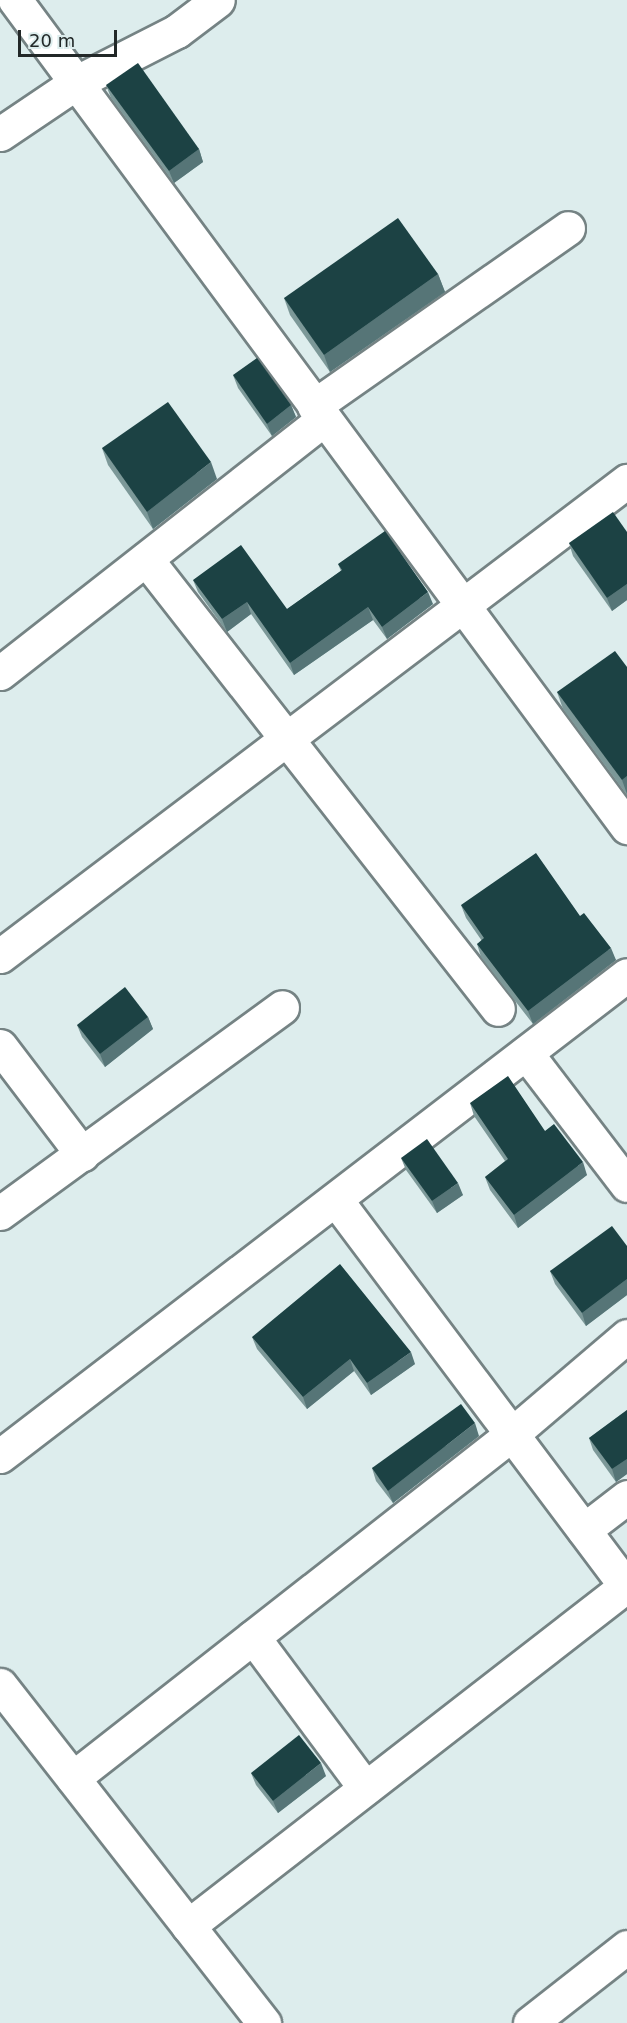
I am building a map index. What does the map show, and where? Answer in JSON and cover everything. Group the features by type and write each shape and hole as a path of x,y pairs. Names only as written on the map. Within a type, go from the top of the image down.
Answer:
{"street":[{"path":"15,0 461,607 627,827"},
{"path":"0,134 77,82 151,46 218,0"},
{"path":"0,672 146,559 319,413 568,228"},
{"path":"0,956 627,481"},
{"path":"146,559 498,1009"},
{"path":"0,1456 526,1053 625,982"},
{"path":"0,1213 282,1007"},
{"path":"0,1046 81,1154"},
{"path":"526,1053 627,1185"},
{"path":"188,1926 627,1586 336,1200"},
{"path":"72,1778 512,1434 627,1336"},
{"path":"584,1530 627,1497"},
{"path":"253,1637 365,1788"},
{"path":"0,1685 264,2023"},
{"path":"530,2023 627,1947"}],"building":[{"path":"138,63 199,149 169,171 106,85"},
{"path":"398,218 438,274 324,355 284,298"},
{"path":"257,358 291,405 267,424 233,375"},
{"path":"168,402 211,462 147,512 102,448"},
{"path":"613,512 627,532 627,584 607,598 569,543"},
{"path":"385,531 428,592 382,627 368,607 290,663 247,602 222,619 193,580 241,545 287,609 342,570 338,564"},
{"path":"615,651 627,667 627,776 622,780 557,692"},
{"path":"536,853 580,916 584,913 611,948 528,1011 477,944 484,938 461,905"},
{"path":"125,987 148,1017 100,1054 77,1025"},
{"path":"508,1076 545,1131 554,1124 583,1162 514,1215 485,1177 508,1159 470,1103"},
{"path":"427,1139 458,1183 432,1201 401,1158"},
{"path":"612,1226 627,1246 627,1279 582,1313 550,1271"},
{"path":"340,1264 411,1352 367,1383 350,1359 303,1397 252,1337"},
{"path":"461,1404 475,1423 388,1491 372,1468"},
{"path":"627,1410 627,1459 612,1469 589,1438"},
{"path":"299,1735 321,1763 273,1801 251,1773"}]}
